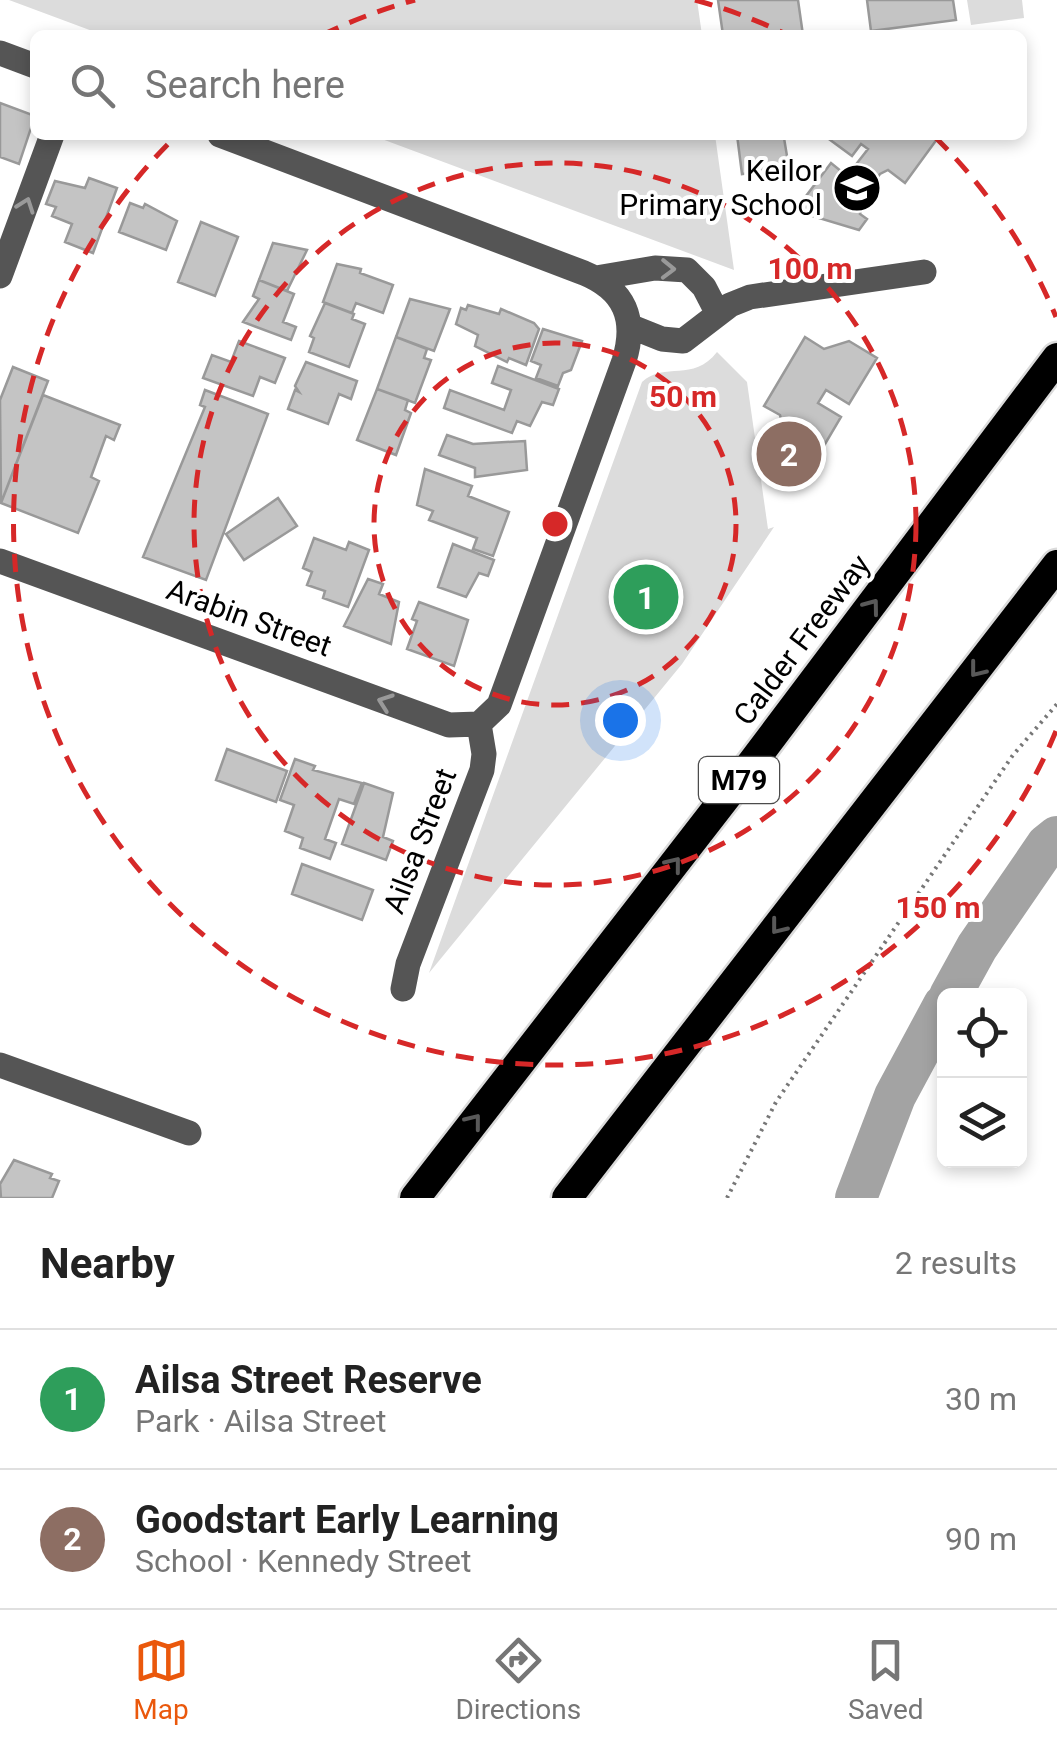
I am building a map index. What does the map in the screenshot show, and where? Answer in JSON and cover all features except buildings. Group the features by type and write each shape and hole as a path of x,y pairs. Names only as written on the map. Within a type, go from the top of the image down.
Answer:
{"highway":[{"name":"Calder Freeway","path":"415,1198 746,772 1057,358"},
{"path":"568,1198 1050,576"}],"street":[{"path":"0,54 30,64"},
{"path":"0,276 50,140"},
{"path":"233,140 596,278 621,299 632,327 624,361 503,695 493,712 478,724"},
{"path":"596,278 655,268 687,270 704,287 718,314"},
{"path":"632,327 662,339 683,341 718,314 750,297 924,272"},
{"name":"Arabin Street","path":"0,561 449,726 478,724"},
{"name":"Ailsa Street","path":"403,989 408,964 482,770 484,754 478,724"},
{"path":"0,1065 189,1133"}],"path":[{"path":"727,1198 776,1102 1035,726 1057,704"}],"shaded area":[{"path":"9,0 697,0 701,30 90,30"},
{"path":"967,0 1022,0 1024,18 971,25"},
{"path":"384,140 716,140 734,270"},
{"path":"717,352 747,382 768,529 774,527 682,664 429,973 642,382 660,373 698,367"}],"waterway":[{"path":"954,988 977,947 1047,845 1057,837"},
{"path":"856,1198 895,1096 937,1018"}],"place":[{"name":"Keilor Primary School","path":"857,188"},
{"name":"Goodstart Early Learning","path":"789,454"},
{"name":"Ailsa Street Reserve","path":"646,597"}]}
